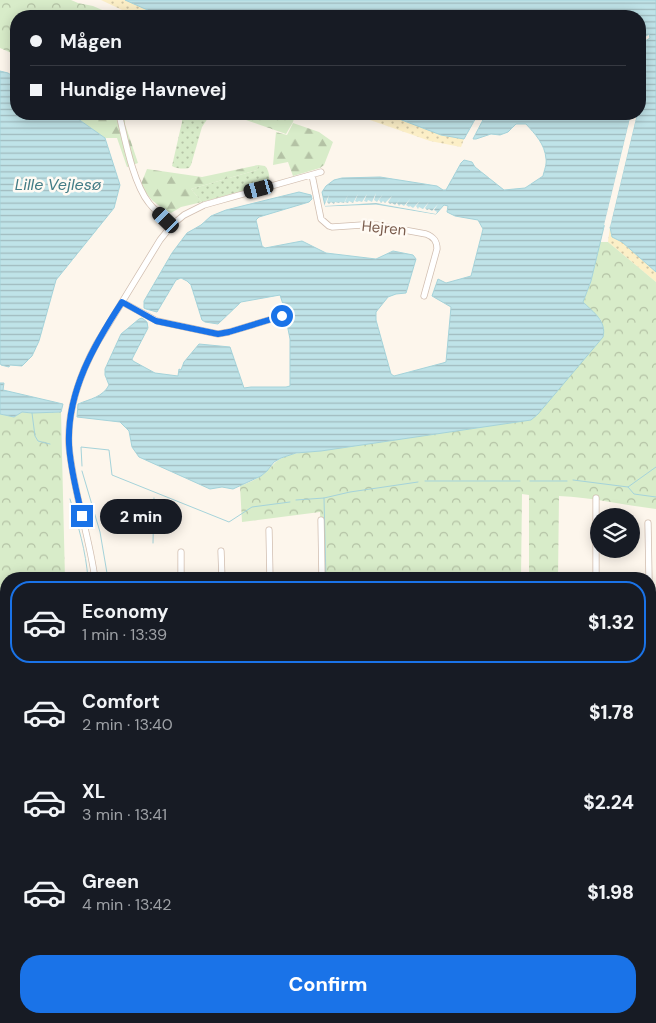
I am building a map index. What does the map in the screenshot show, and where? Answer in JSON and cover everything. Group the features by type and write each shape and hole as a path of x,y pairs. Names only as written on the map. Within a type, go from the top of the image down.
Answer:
{"street":[{"path":"121,120 134,172 140,187 149,203 172,225"},
{"path":"94,572 69,445 71,416 78,385 88,359 160,240 172,225 184,215 204,204 321,172"},
{"name":"Hejren","path":"312,175 321,219 328,226 377,225 426,234 435,239 437,249 424,296"},
{"path":"122,302 156,321 218,334 282,316"},
{"path":"596,498 596,572"},
{"path":"321,520 322,572"},
{"path":"648,523 649,572"},
{"path":"270,530 270,572"},
{"path":"221,551 222,572"},
{"path":"181,552 181,572"}],"green space":[{"path":"0,0 71,0 102,10 10,10 10,52 0,48"},
{"path":"80,120 125,120 138,163 127,167 117,138 105,138"},
{"path":"182,120 207,120 202,127 191,165 185,169 172,166"},
{"path":"246,120 294,120 286,134"},
{"path":"293,123 319,132 333,142 324,165 293,176 288,162 273,165 276,132 287,135"},
{"path":"258,165 265,166 269,174 269,183 202,202 191,189 257,170"},
{"path":"258,165 257,170 191,189 202,202 181,207 171,213 153,201 141,184 147,169 202,177"},
{"path":"600,242 608,242 656,282 656,509 595,499 559,496 558,572 529,572 529,495 522,494 521,572 324,572 320,512 242,522 240,486 261,476 279,460 296,453 321,451 601,320 583,302 591,281"},
{"path":"22,412 61,412 65,572 0,572 0,414 14,417"}],"sand":[{"path":"101,0 125,0 148,10 122,10"},
{"path":"370,120 402,120 441,135 464,139 461,147 430,141"},
{"path":"610,227 612,237 622,242 656,272 656,282 608,242"}],"water":[{"path":"125,0 656,0 656,272 622,242 612,237 610,227 636,120 646,120 646,40 650,38 649,34 646,36 646,10 148,10"},
{"name":"Lille Vejlesø","path":"0,71 10,74 10,120 80,120 105,138 120,185 114,208 56,280 39,341 32,356 22,366 10,365 9,367 0,363"},
{"path":"402,120 475,120 464,139 441,135"},
{"path":"483,120 630,120 591,281 583,302 595,313 601,322 604,331 603,337 531,420 296,453 274,462 261,476 233,489 222,487 210,489 139,457 132,447 129,431 120,422 77,417 78,404 96,397 109,385 105,369 121,334 142,318 147,322 148,328 132,359 155,373 178,376 179,369 181,370 184,362 199,344 230,347 244,388 290,386 290,339 287,324 289,323 280,295 241,302 218,324 202,320 191,285 181,278 176,280 157,312 144,308 144,301 172,253 187,233 201,225 211,216 226,210 299,192 311,195 312,199 309,202 259,217 256,220 262,246 265,248 302,241 326,253 376,259 393,251 413,255 416,259 406,293 388,297 376,312 376,320 391,374 394,376 446,362 451,307 432,296 438,279 446,283 471,276 483,229 478,220 455,216 447,212 448,206 444,205 436,214 376,204 325,206 322,192 334,180 380,177 437,186 446,190 464,160 472,162 475,167 504,190 525,188 543,176 546,165 544,149 526,124 516,124 508,132 500,135 491,134 473,139"},
{"path":"0,383 4,383 3,390 63,404 61,412 22,412 14,417 0,414"}],"pier":[{"path":"630,120 632,120 606,226 604,225"},
{"path":"633,120 636,120 610,227 608,226"},
{"path":"376,193 374,200 377,202 383,194 379,200 381,203 383,201 385,203 392,196 388,202 390,204 395,205 401,198 397,203 399,206 401,204 404,206 410,199 406,205 413,208 420,201 416,206 418,209 419,207 423,209 429,202 425,208 432,211 438,204 434,210 437,212 436,214 376,203 324,206 329,195 327,202 334,204 335,202 344,203 348,195 345,202 353,203 358,194 355,201 362,202 367,194 364,201 372,202"}],"waterway":[{"path":"32,413 35,436 38,441 50,444"},
{"path":"82,466 81,447 109,450 112,475 229,522 252,507 290,502"},
{"path":"573,480 628,487 656,467"},
{"path":"82,471 100,532 107,572"},
{"path":"425,481 520,481"},
{"path":"530,481 567,481"},
{"path":"296,500 324,498 350,492 418,482"},
{"path":"628,487 634,494 656,497"},
{"path":"153,543 154,498"},
{"path":"324,498 326,572"},
{"path":"70,499 84,548 87,572"}],"route":[{"path":"82,516 69,445 73,402 88,359 122,302 156,321 218,334 282,316"}]}
